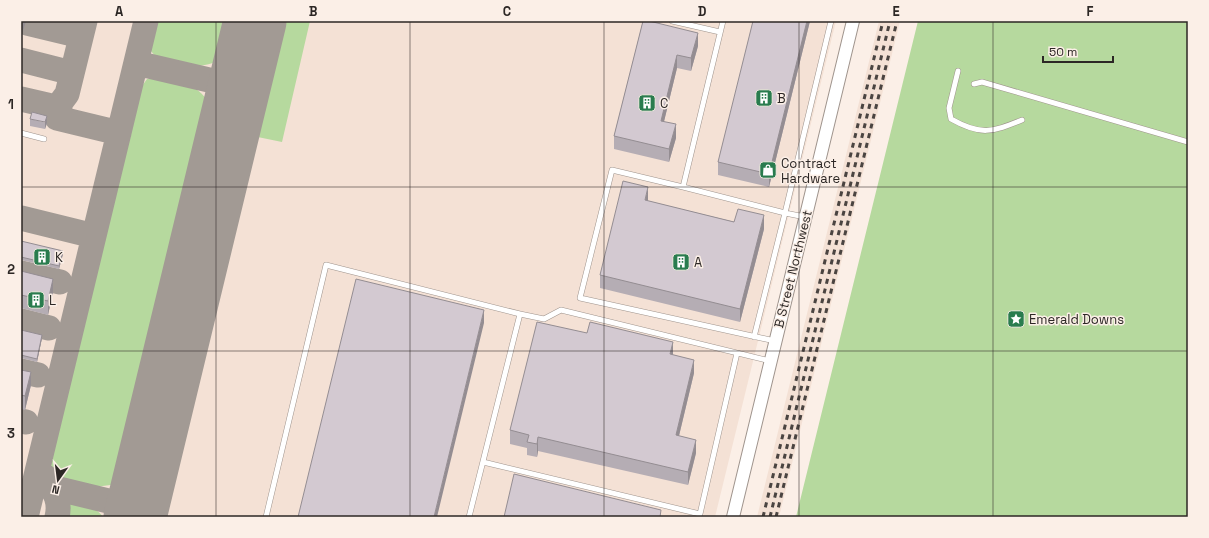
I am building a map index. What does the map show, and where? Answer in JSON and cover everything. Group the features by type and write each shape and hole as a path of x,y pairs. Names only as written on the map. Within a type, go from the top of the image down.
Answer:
{"street":[{"name":"B Street Northwest","path":"733,517 853,21"}],"lane":[{"path":"672,21 720,32"},
{"path":"683,187 722,21"},
{"path":"754,337 831,21"},
{"path":"958,71 949,108 951,119 962,125 985,132 1002,128 1022,120"},
{"path":"974,84 982,82 1188,142"},
{"path":"21,134 44,139"},
{"path":"776,341 580,298 612,170 806,217"},
{"path":"266,517 326,265 520,314 544,319 561,310 771,361"},
{"path":"469,517 520,314"},
{"path":"483,462 699,515 737,353"}],"shaded area":[{"path":"21,21 836,21 715,517 21,517"},
{"path":"879,21 900,21 779,517 757,517"}],"green space":[{"path":"156,21 235,21 232,36 220,58 215,62 200,66 183,66 158,58 150,50"},
{"path":"268,21 310,21 282,142 243,134 253,81"},
{"name":"Emerald Downs","path":"918,21 1188,21 1188,517 796,517"},
{"path":"147,79 180,82 188,85 202,94 207,100 213,115 127,467 116,484 107,486 77,485 60,478 53,472 48,463 94,272 121,149 137,93"},
{"path":"76,501 94,509 103,517 62,517 66,503"}],"building":[{"name":"C","path":"643,21 649,21 698,33 691,58 677,55 661,121 676,124 669,149 614,136"},
{"name":"B","path":"753,21 807,21 769,174 718,162"},
{"path":"32,112 47,116 45,122 30,119"},
{"name":"A","path":"623,181 648,187 645,200 734,222 738,209 764,215 740,309 600,275"},
{"name":"K","path":"21,241 63,251 59,266 21,257"},
{"path":"21,271 53,279 48,301 21,295"},
{"path":"356,279 484,310 434,517 298,517"},
{"path":"537,322 587,333 590,322 673,342 670,354 694,360 676,435 696,440 688,472 538,437 537,444 527,442 529,435 510,430"},
{"path":"21,330 42,335 37,359 21,355"},
{"path":"21,370 31,372 25,396 21,395"},
{"path":"514,474 661,510 660,517 504,517"}],"taxiway":[{"path":"85,21 67,94 61,102 57,118 119,133"},
{"path":"26,517 146,21"},
{"path":"27,23 81,36"},
{"path":"21,60 72,73"},
{"path":"136,63 239,87"},
{"path":"21,99 60,108"},
{"path":"21,218 94,236"},
{"path":"21,273 60,282"},
{"path":"21,321 49,328"},
{"path":"21,371 38,375"},
{"path":"21,421 26,422"},
{"path":"46,477 57,501 57,517"},
{"path":"34,483 137,508"}],"runway":[{"path":"135,517 255,21"}],"railway":[{"path":"763,517 883,21"},
{"path":"770,517 890,21"},
{"path":"776,517 897,21"}],"place":[{"name":"B","path":"764,98"},
{"name":"C","path":"647,103"},
{"name":"Contract Hardware","path":"768,170"},
{"name":"K","path":"42,257"},
{"name":"A","path":"681,262"},
{"name":"L","path":"36,300"},
{"name":"Emerald Downs","path":"1016,319"}]}
